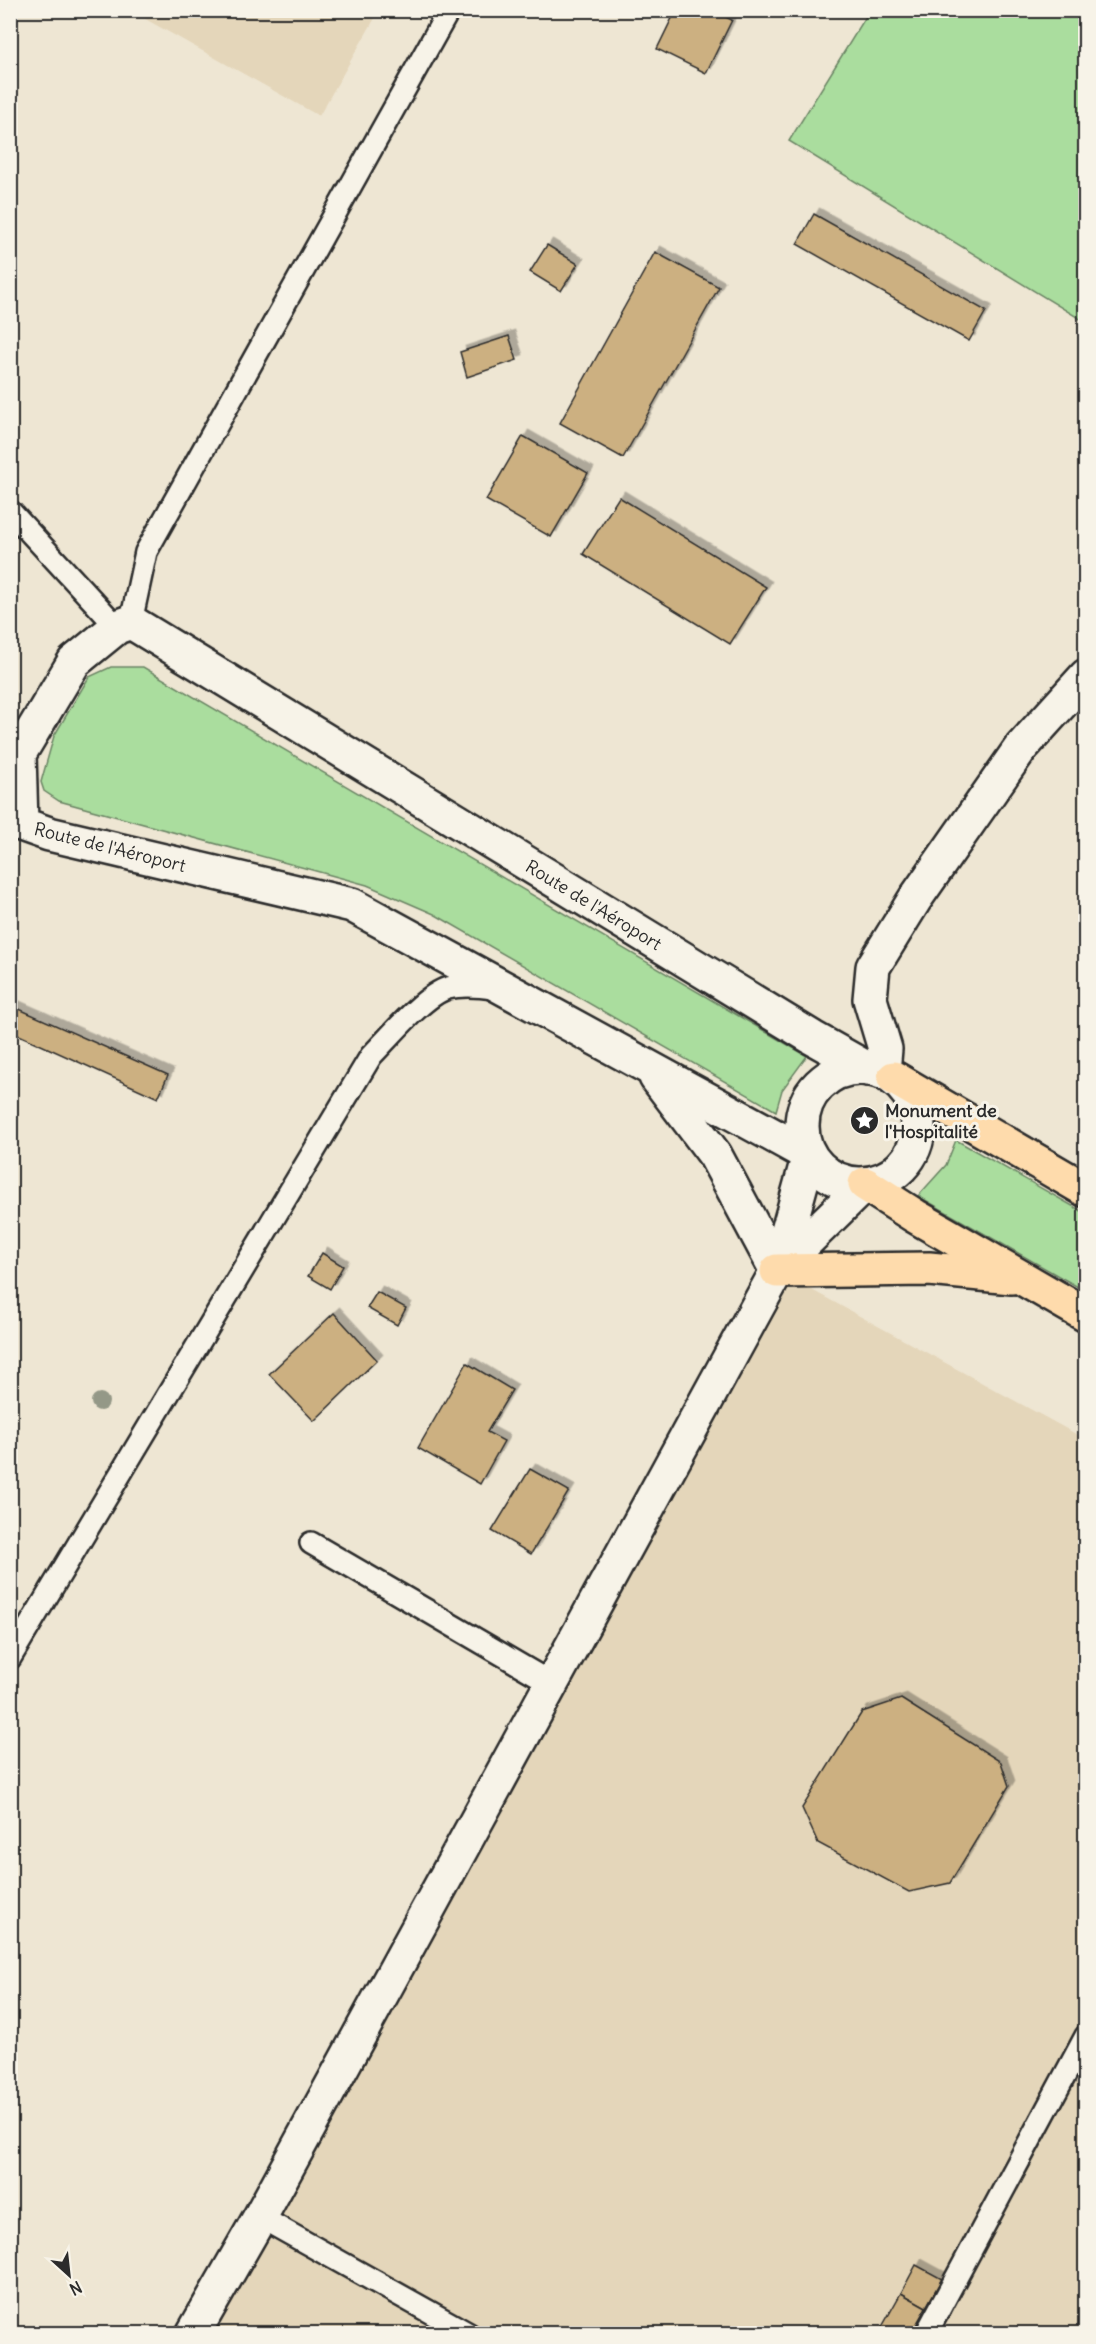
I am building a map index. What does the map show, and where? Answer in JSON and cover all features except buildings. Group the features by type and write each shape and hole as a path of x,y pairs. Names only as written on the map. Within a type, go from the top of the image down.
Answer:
{"highway":[{"path":"882,1073 1086,1190"},
{"path":"866,1184 1086,1315"},
{"path":"777,1271 929,1269 1022,1278"}],"street":[{"name":"Route de l'Aéroport","path":"809,1155 352,905 61,836 16,823 19,754 74,662 124,624 813,1038 882,1073"},
{"path":"882,1073 885,1049 870,999 873,967 915,898 1020,749 1086,676"},
{"path":"648,1066 715,1155 777,1271"},
{"path":"850,1069 882,1073 908,1092 913,1101 917,1111 919,1131 913,1150 902,1167 885,1179 866,1184 849,1183 833,1178 809,1155 803,1138 802,1119 807,1102 818,1087 832,1075 850,1069"},
{"path":"193,2334 260,2217 777,1271 809,1155"},
{"path":"777,1271 866,1184"}],"lane":[{"path":"10,511 124,624 146,552 449,10"},
{"path":"10,1658 371,1056 414,1011 446,988 475,986 507,990"},
{"path":"311,1543 551,1683"},
{"path":"926,2334 1086,2036"},
{"path":"260,2217 469,2334"}],"shaded area":[{"path":"379,10 319,116 131,11"},
{"path":"777,1271 1085,1439 1085,2333 181,2334"}],"green space":[{"path":"870,10 1085,11 1085,322 789,141"},
{"path":"111,667 143,667 807,1056 782,1090 776,1111 434,914 367,885 59,801 44,791 41,782 54,736 89,677"},
{"path":"956,1140 1085,1213 1085,1291 918,1196 946,1165"}],"place":[{"name":"Monument de l'Hospitalité","path":"864,1120"}]}
